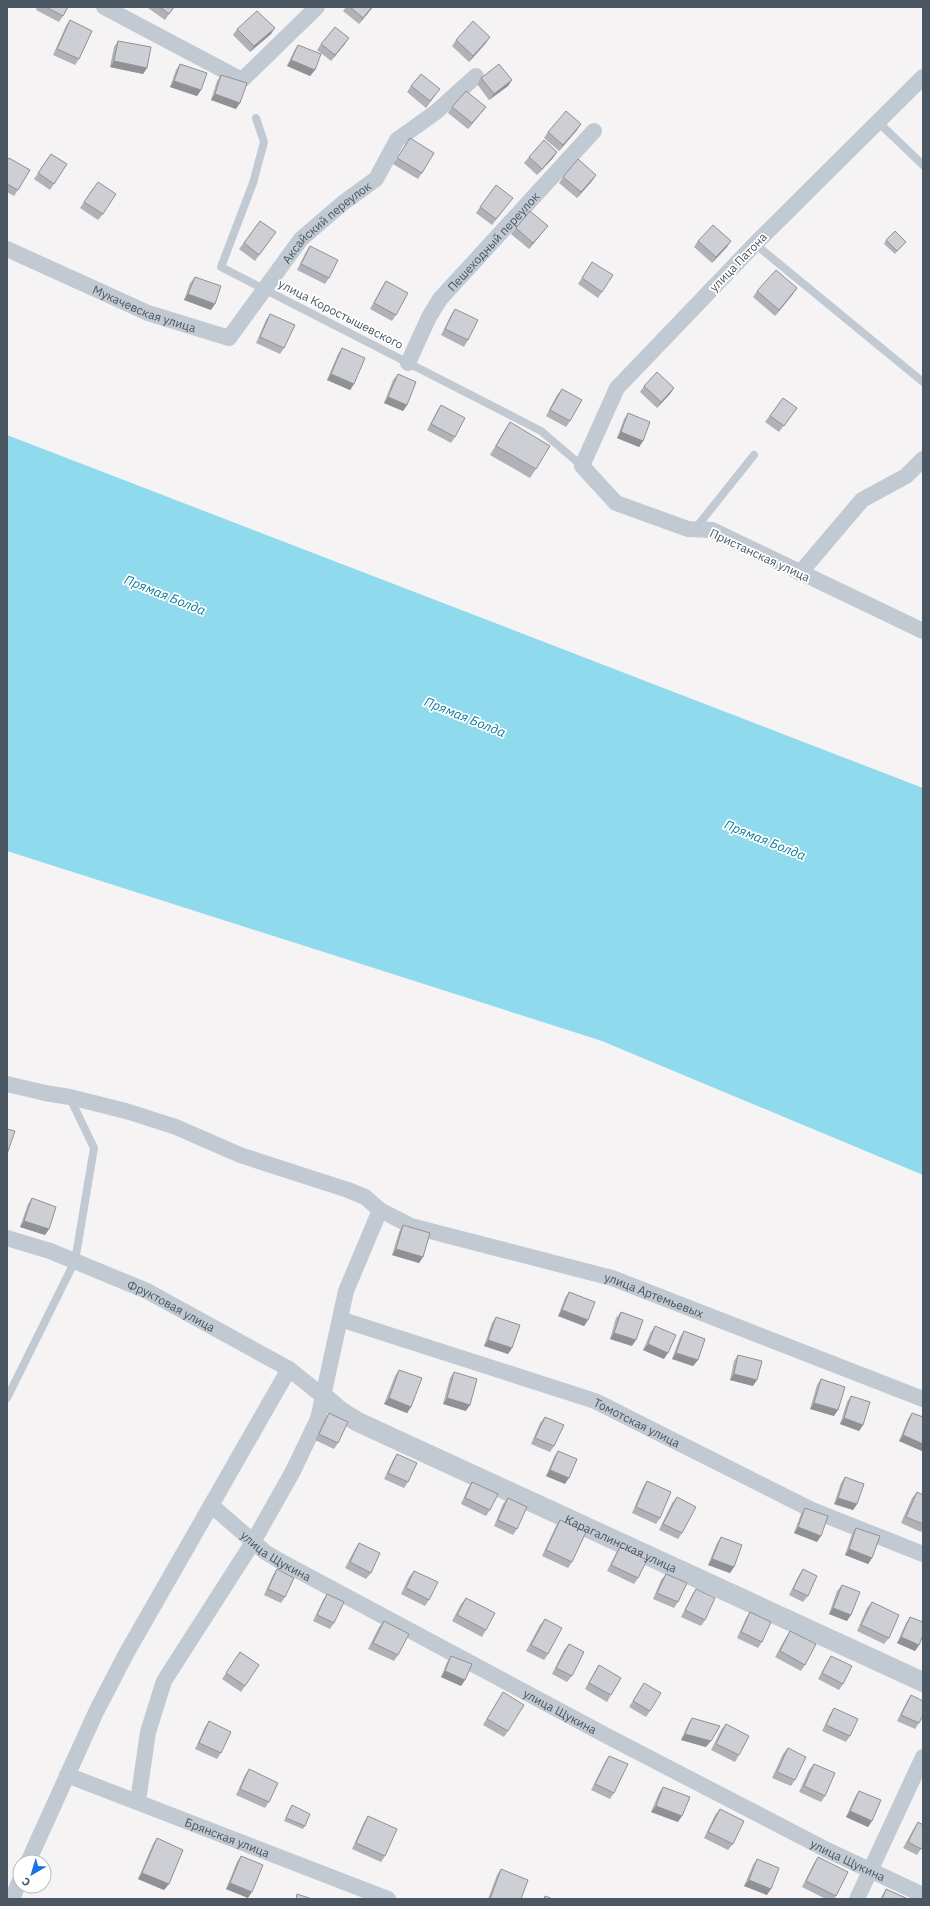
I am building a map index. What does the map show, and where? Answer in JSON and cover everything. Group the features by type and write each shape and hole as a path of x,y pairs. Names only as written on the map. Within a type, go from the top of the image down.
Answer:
{"street":[{"path":"104,7 242,80 317,7"},
{"name":"Аксайский переулок","path":"264,289 301,239 343,203 376,179 396,140 436,112 476,76"},
{"name":"улица Патона","path":"582,466 617,388 755,244 923,77"},
{"name":"Пешеходный переулок","path":"408,363 429,317 440,299 594,131"},
{"name":"Мукачевская улица","path":"7,249 148,313 229,338 264,289"},
{"path":"800,573 862,500 906,476 923,459"},
{"name":"Пристанская улица","path":"582,466 616,503 688,529 712,530 923,631"},
{"name":"улица Артемьевых","path":"7,1084 70,1097 126,1111 176,1127 240,1154 348,1190 365,1198 380,1210 410,1226 612,1278 923,1399"},
{"path":"138,1801 148,1732 164,1682 253,1542 292,1473 318,1419 346,1290 380,1210"},
{"name":"Фруктовая улица","path":"7,1238 50,1251 147,1291 288,1369 324,1397"},
{"name":"Томотская улица","path":"340,1319 595,1401 812,1510 923,1554"},
{"path":"32,1854 67,1775 126,1654 288,1369"},
{"name":"Карагалинская улица","path":"324,1397 340,1411 358,1422 923,1682"},
{"name":"улица Щукина","path":"211,1505 253,1542 280,1561 609,1737 820,1847 923,1895"},
{"path":"857,1899 923,1757"},
{"name":"Брянская улица","path":"67,1775 138,1801 388,1899"}],"lane":[{"name":"улица Коростышевского","path":"256,118 264,142 253,183 221,267 541,431 582,466"},
{"path":"878,122 923,165"},
{"path":"755,244 923,382"},
{"path":"695,529 754,455"},
{"path":"7,1398 75,1261 94,1148 70,1097"}],"water":[{"name":"Прямая Болда","path":"7,435 923,788 923,1175 602,1041 7,851"}],"building":[{"path":"46,7 68,7 63,16"},
{"path":"160,7 174,7 169,14"},
{"path":"350,7 372,7 363,18"},
{"path":"257,11 275,28 254,46 237,29"},
{"path":"70,20 92,31 79,59 57,49"},
{"path":"473,21 490,37 473,56 456,40"},
{"path":"335,27 349,38 335,55 321,44"},
{"path":"118,41 151,47 147,68 114,61"},
{"path":"298,45 321,54 315,70 291,60"},
{"path":"180,64 207,73 201,90 174,81"},
{"path":"499,64 512,80 494,94 481,78"},
{"path":"421,74 440,89 430,101 411,86"},
{"path":"221,75 247,83 240,103 215,94"},
{"path":"466,91 486,107 472,123 452,107"},
{"path":"566,111 581,124 563,145 548,132"},
{"path":"410,138 434,153 422,173 397,158"},
{"path":"544,140 557,152 542,169 529,157"},
{"path":"51,154 67,164 54,184 38,173"},
{"path":"9,158 30,170 18,190 7,184 7,161"},
{"path":"578,159 596,175 581,192 563,177"},
{"path":"98,182 116,194 103,214 84,202"},
{"path":"496,185 513,198 496,219 480,207"},
{"path":"530,211 548,226 533,243 516,228"},
{"path":"260,221 276,232 259,255 244,243"},
{"path":"713,225 731,241 716,257 698,241"},
{"path":"895,231 906,242 897,251 886,240"},
{"path":"310,246 338,260 329,278 301,264"},
{"path":"592,262 613,275 602,292 582,278"},
{"path":"776,270 797,288 779,310 757,291"},
{"path":"195,277 221,286 215,304 188,294"},
{"path":"386,281 408,293 396,315 374,303"},
{"path":"455,309 478,320 468,340 445,329"},
{"path":"270,314 295,325 284,348 260,337"},
{"path":"342,348 365,358 354,384 331,374"},
{"path":"657,372 674,388 661,402 644,386"},
{"path":"398,374 416,382 407,405 388,397"},
{"path":"562,389 582,400 570,421 550,410"},
{"path":"783,398 797,408 784,426 770,416"},
{"path":"441,405 465,418 455,437 431,424"},
{"path":"628,413 650,422 643,441 621,432"},
{"path":"510,422 550,446 536,469 496,446"},
{"path":"7,1129 15,1131 7,1154"},
{"path":"32,1198 56,1207 49,1229 24,1221"},
{"path":"403,1225 430,1233 423,1257 396,1249"},
{"path":"569,1292 595,1302 588,1320 562,1310"},
{"path":"621,1312 643,1320 636,1340 614,1333"},
{"path":"496,1317 520,1325 512,1348 488,1340"},
{"path":"655,1326 676,1335 668,1353 648,1344"},
{"path":"684,1331 705,1339 698,1360 676,1353"},
{"path":"738,1355 762,1361 757,1380 734,1374"},
{"path":"399,1370 422,1378 411,1407 389,1398"},
{"path":"454,1372 477,1379 470,1405 447,1398"},
{"path":"821,1379 845,1387 838,1410 814,1403"},
{"path":"851,1396 870,1402 863,1425 844,1418"},
{"path":"329,1413 348,1422 338,1443 319,1434"},
{"path":"912,1413 923,1417 923,1444 903,1435"},
{"path":"545,1417 564,1425 554,1446 535,1438"},
{"path":"558,1451 577,1459 569,1478 550,1470"},
{"path":"397,1454 417,1463 408,1482 388,1473"},
{"path":"845,1477 864,1484 857,1504 838,1498"},
{"path":"647,1481 671,1492 660,1518 636,1507"},
{"path":"472,1482 498,1494 490,1510 465,1498"},
{"path":"917,1492 923,1495 923,1524 906,1517"},
{"path":"677,1497 696,1507 682,1533 663,1524"},
{"path":"508,1498 527,1507 517,1529 498,1520"},
{"path":"805,1508 828,1516 821,1536 798,1527"},
{"path":"560,1520 586,1532 572,1562 546,1550"},
{"path":"856,1528 880,1536 872,1558 849,1549"},
{"path":"721,1537 742,1545 734,1567 712,1559"},
{"path":"359,1543 380,1553 371,1573 350,1562"},
{"path":"620,1547 647,1560 638,1578 611,1565"},
{"path":"277,1569 294,1578 285,1597 268,1589"},
{"path":"803,1569 817,1576 808,1596 793,1589"},
{"path":"414,1571 438,1582 429,1600 406,1588"},
{"path":"666,1574 687,1583 678,1602 657,1593"},
{"path":"842,1585 860,1592 851,1615 833,1608"},
{"path":"696,1589 715,1598 705,1620 685,1610"},
{"path":"327,1594 344,1602 334,1623 317,1615"},
{"path":"466,1598 495,1613 486,1630 457,1615"},
{"path":"872,1602 899,1615 889,1638 861,1625"},
{"path":"750,1612 771,1622 762,1642 741,1632"},
{"path":"910,1617 923,1622 923,1635 919,1645 901,1637"},
{"path":"545,1619 562,1628 548,1654 531,1645"},
{"path":"384,1621 409,1634 398,1655 373,1643"},
{"path":"790,1631 816,1644 805,1665 780,1651"},
{"path":"569,1644 584,1652 572,1676 556,1668"},
{"path":"240,1652 259,1665 245,1686 226,1673"},
{"path":"451,1656 472,1664 465,1680 445,1671"},
{"path":"831,1656 852,1666 843,1684 822,1673"},
{"path":"599,1665 621,1678 611,1695 589,1683"},
{"path":"644,1683 661,1693 650,1711 633,1701"},
{"path":"503,1692 524,1705 508,1731 487,1719"},
{"path":"911,1695 923,1701 923,1715 919,1723 901,1715"},
{"path":"834,1708 858,1719 850,1736 826,1725"},
{"path":"692,1718 720,1726 711,1741 685,1734"},
{"path":"209,1721 231,1732 221,1753 199,1743"},
{"path":"726,1724 749,1736 739,1755 716,1744"},
{"path":"788,1748 806,1757 795,1780 777,1772"},
{"path":"609,1756 628,1764 614,1793 595,1784"},
{"path":"814,1764 835,1773 825,1796 804,1786"},
{"path":"249,1769 278,1783 269,1802 240,1789"},
{"path":"663,1787 690,1797 682,1816 656,1806"},
{"path":"859,1791 881,1800 872,1821 850,1811"},
{"path":"292,1805 310,1814 305,1826 286,1818"},
{"path":"720,1809 744,1821 733,1844 708,1832"},
{"path":"368,1816 397,1829 385,1856 356,1843"},
{"path":"918,1822 923,1825 923,1846 921,1849 908,1842"},
{"path":"157,1838 183,1850 169,1884 142,1873"},
{"path":"241,1856 263,1865 252,1892 230,1883"},
{"path":"818,1857 848,1872 836,1896 806,1881"},
{"path":"757,1859 779,1868 771,1889 749,1880"},
{"path":"501,1869 528,1880 521,1899 490,1899"},
{"path":"886,1889 908,1899 882,1899"},
{"path":"297,1894 312,1899 296,1899"},
{"path":"545,1896 553,1899 544,1899"}]}
